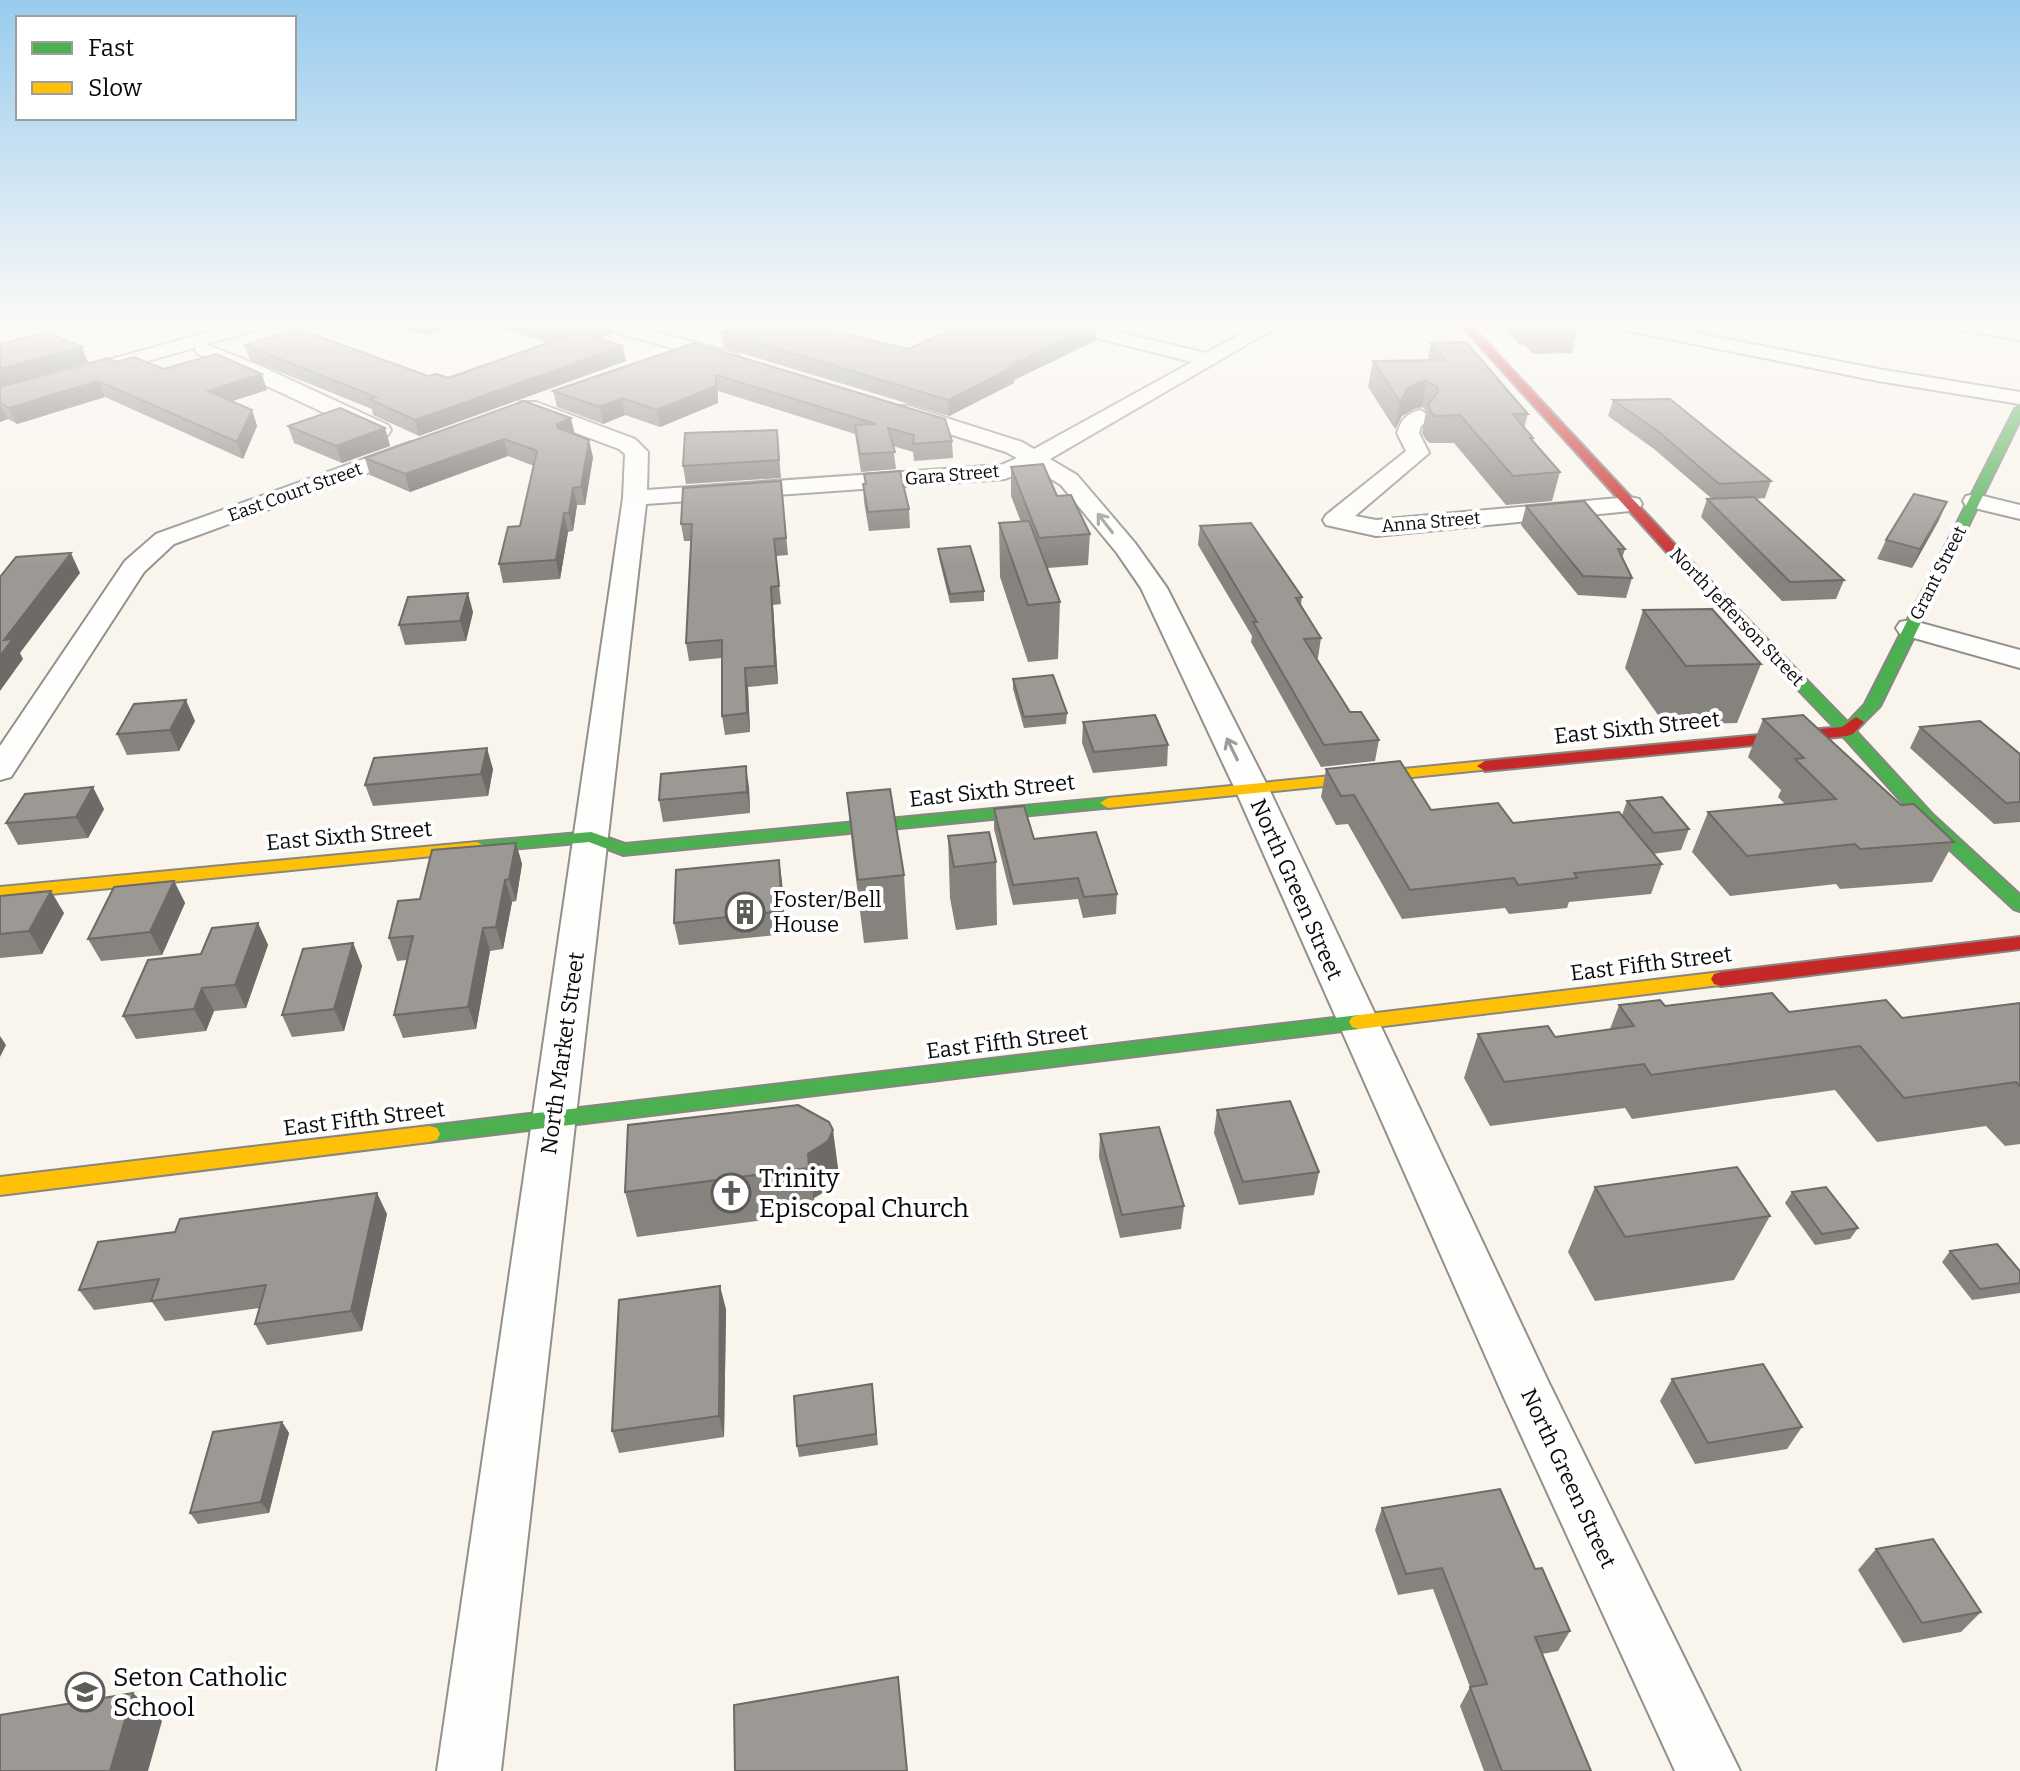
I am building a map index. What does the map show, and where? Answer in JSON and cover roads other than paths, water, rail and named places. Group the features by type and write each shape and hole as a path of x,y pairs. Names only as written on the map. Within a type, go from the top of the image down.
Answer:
{"street":[{"name":"East Court Street","path":"0,770 134,567 165,539 425,444 319,404"},
{"name":"Gara Street","path":"635,498 1005,472 1132,404"},
{"name":"North Jefferson Street","path":"1538,404 1715,597 1847,731 1927,819 2020,905"},
{"name":"North Market Street","path":"469,1771 635,498 637,452 627,444 532,405"},
{"name":"North Green Street","path":"880,405 1014,447 1069,480 1126,548 1154,588 1252,789 1531,1400 1708,1771"},
{"name":"Grant Street","path":"1847,731 1872,706 2020,409"},
{"name":"Anna Street","path":"1420,417 1411,423 1408,433 1418,453 1335,520 1376,528 1630,504"},
{"path":"1975,501 2020,512"},
{"path":"1910,628 2020,659"},
{"name":"East Sixth Street","path":"0,893 591,837 623,850 1847,731"},
{"name":"East Fifth Street","path":"0,1186 2020,943"}],"place":[{"name":"Foster/Bell House","path":"745,912"},
{"name":"Trinity Episcopal Church","path":"731,1193"},
{"name":"Seton Catholic School","path":"85,1692"}]}
